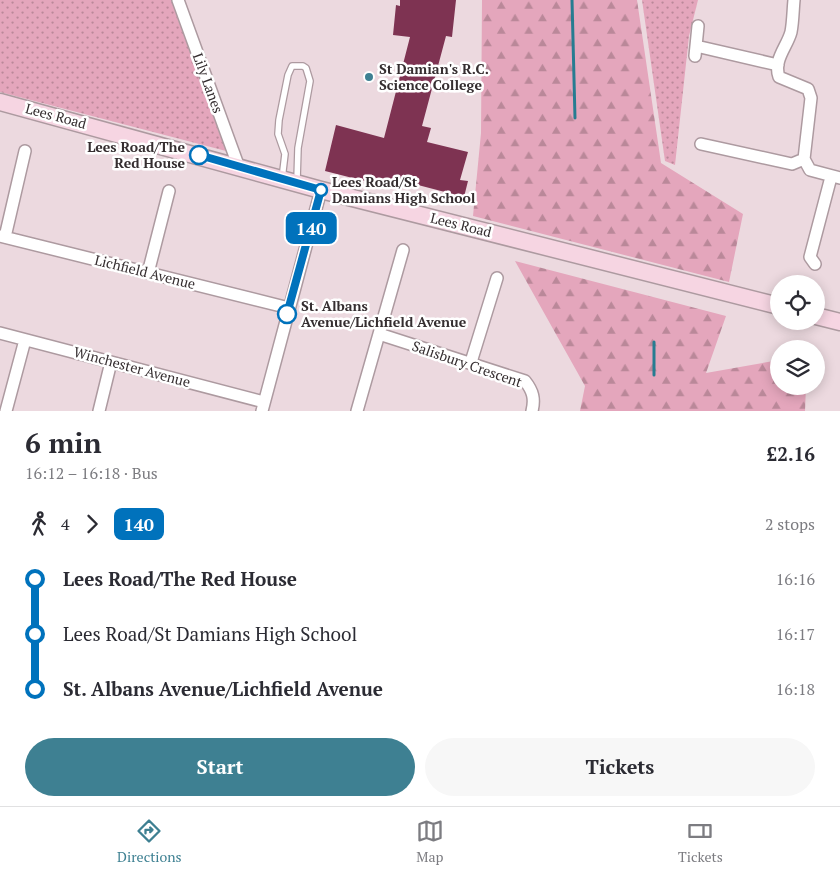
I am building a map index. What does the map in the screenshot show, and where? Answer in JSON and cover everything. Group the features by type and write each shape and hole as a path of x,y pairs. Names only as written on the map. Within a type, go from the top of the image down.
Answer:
{"main road":[{"name":"Lees Road","path":"0,102 321,190 770,304"},
{"path":"825,318 840,322"}],"street":[{"name":"Lily Lanes","path":"178,0 238,166"},
{"path":"794,0 791,32 778,65 779,76 808,89 811,98 804,159 810,170 835,177 810,258 815,264"},
{"path":"698,26 696,51 778,65"},
{"path":"700,144 792,164 804,159"},
{"path":"2,237 24,151"},
{"path":"263,406 321,190"},
{"path":"148,273 169,191"},
{"name":"Lichfield Avenue","path":"2,237 289,308"},
{"path":"357,411 403,250"},
{"path":"471,362 497,278"},
{"name":"Winchester Avenue","path":"0,333 111,362 263,406"},
{"name":"Salisbury Crescent","path":"379,334 471,362 525,382 531,390 534,402 532,411"},
{"path":"6,411 25,340"},
{"path":"99,411 111,362"}],"lane":[{"path":"292,66 303,66 306,68 310,81 298,148 290,180 285,154 278,134 284,90 292,66"}],"green space":[{"path":"0,0 171,0 226,151 0,92"},
{"path":"482,0 637,0 661,163 743,214 729,282 473,216 481,133"},
{"path":"642,0 698,0 689,36 675,165 665,161"},
{"path":"515,261 726,316 706,373 770,362 770,395 806,395 805,411 580,411 585,386"}],"building":[{"name":"St Damian's R.C. Science College","path":"400,0 456,0 452,37 446,36 422,126 431,128 427,142 468,152 460,180 468,181 464,197 395,179 392,188 325,171 336,125 384,138 410,37 393,35 396,5 400,6"}],"waterway":[{"path":"572,0 575,118"},
{"path":"654,342 654,375"}],"bus line":[{"name":"140","path":"199,155 321,190 287,314"}],"place":[{"name":"St Damian's R.C. Science College","path":"369,77"},
{"name":"Lees Road/The Red House","path":"199,155"},
{"name":"Lees Road/St Damians High School","path":"321,190"},
{"name":"St. Albans Avenue/Lichfield Avenue","path":"287,314"}]}
